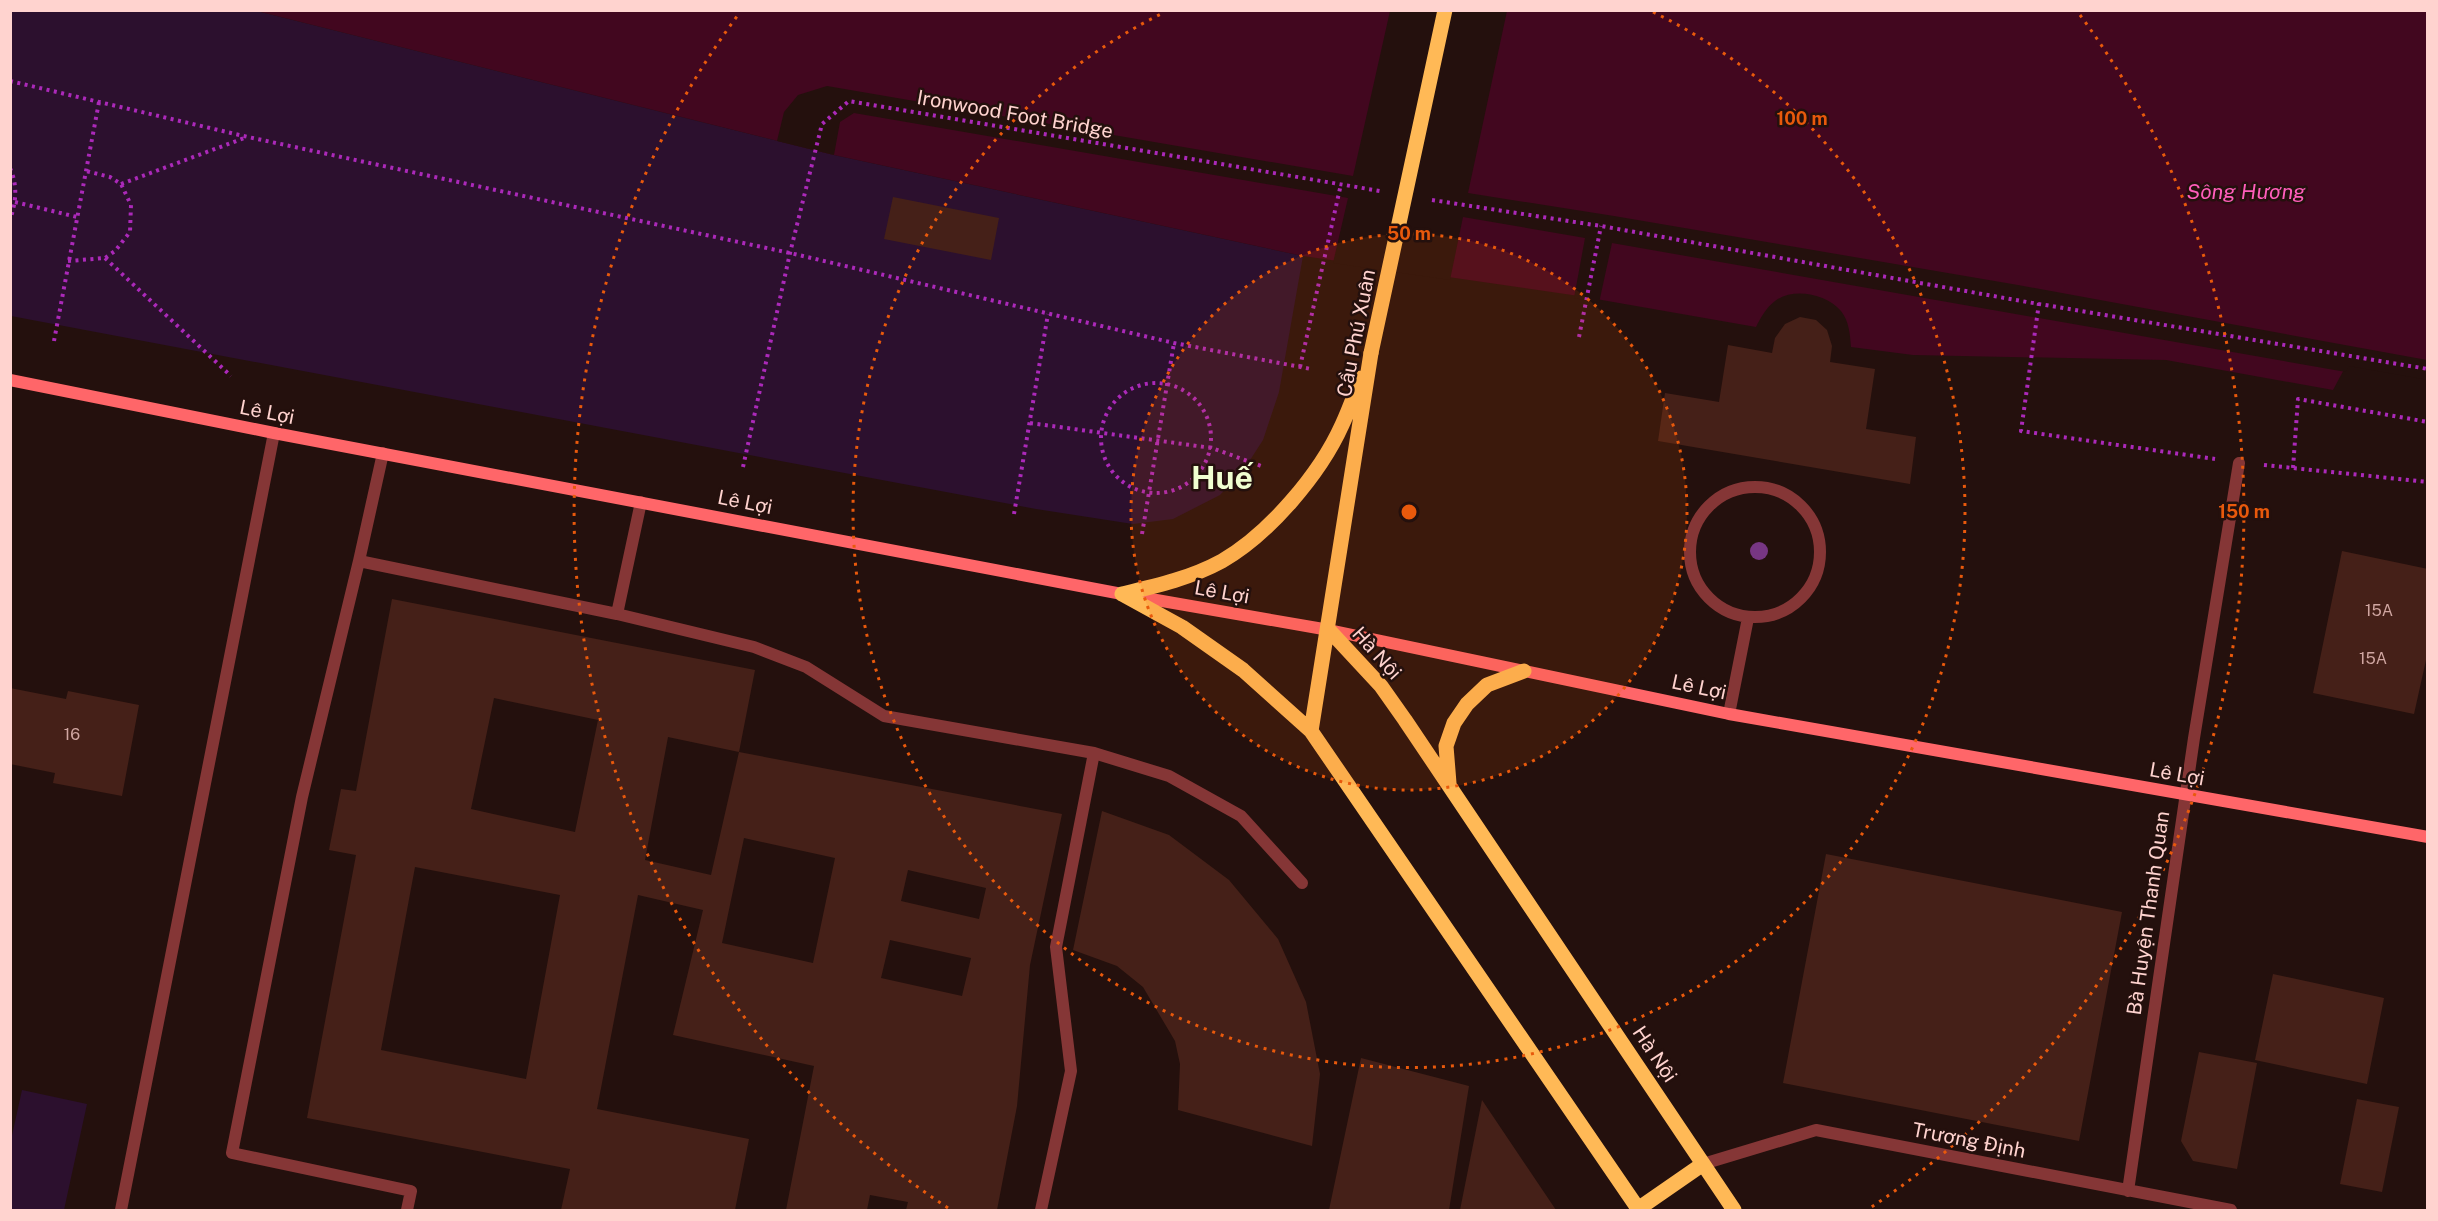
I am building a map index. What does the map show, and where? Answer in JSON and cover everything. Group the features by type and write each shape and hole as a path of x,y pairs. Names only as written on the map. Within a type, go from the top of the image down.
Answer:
{"main road":[{"name":"Cầu Phú Xuân","path":"1329,630 1371,353 1445,10"},
{"path":"1122,594 1174,581 1222,561 1264,530 1304,488 1342,427 1371,353"},
{"name":"Lê Lợi","path":"10,380 274,433 1122,594 1329,630 1729,714 2427,837"},
{"path":"1122,594 1182,627 1244,670 1311,731 1638,1210 1703,1164"},
{"name":"Hà Nội","path":"1311,731 1329,630"},
{"name":"Hà Nội","path":"1329,630 1381,686 1734,1210"},
{"path":"1450,786 1446,746 1454,723 1467,704 1487,685 1524,671"}],"street":[{"path":"121,1210 274,433"},
{"path":"383,453 302,797 231,1153 411,1191 407,1210"},
{"name":"Bà Huyện Thanh Quan","path":"2128,1191 2185,796 2239,463"},
{"path":"1746,488 1766,488 1786,494 1803,507 1815,524 1821,544 1820,565 1813,584 1800,600 1782,613 1748,618 1717,605 1701,590 1692,569 1690,546 1696,524 1709,506 1726,494 1746,488"},
{"path":"617,614 641,502"},
{"path":"359,561 617,614 754,647 806,666 884,716 1094,753 1169,776 1240,816 1302,883"},
{"path":"1729,714 1748,618"},
{"path":"1041,1210 1071,1071 1056,947 1094,753"},
{"name":"Trương Định","path":"1703,1164 1816,1130 2231,1210"}],"path":[{"path":"10,81 248,137 790,253 1174,343 1311,369"},
{"name":"Ironwood Foot Bridge","path":"743,467 790,253 822,124 849,100 1341,184 1300,367"},
{"path":"54,340 99,102"},
{"path":"121,184 248,137"},
{"path":"10,168 15,179 15,202 10,220"},
{"path":"68,261 105,258 115,251 130,232 131,205 121,184 110,177 86,171"},
{"path":"15,202 77,217"},
{"path":"1466,205 1601,226 2427,369"},
{"path":"1580,337 1601,226"},
{"path":"105,258 231,375"},
{"path":"2038,303 2021,431 2239,463 2427,482"},
{"path":"1014,514 1048,314"},
{"path":"1142,534 1174,343"},
{"path":"1144,383 1168,384 1179,386 1193,396 1205,411 1212,429 1212,448 1205,466 1192,481 1176,490 1149,493 1122,482 1109,468 1102,450 1101,432 1105,415 1114,400 1128,389 1144,383"},
{"path":"2293,469 2298,399 2427,422"},
{"path":"1030,423 1212,448 1264,467"}],"shaded area":[{"path":"10,11 257,11 834,155 1303,256 1279,392 1263,440 1243,471 1220,495 1173,519 1133,524 1036,509 11,316"},
{"path":"22,1090 87,1104 64,1210 11,1210 11,1140"}],"water":[{"name":"Sông Hương","path":"257,11 2427,11 2427,377 2348,362 2333,390 2166,360 1913,355 1851,347 1850,333 1841,311 1827,300 1810,294 1791,294 1775,301 1764,313 1756,327 1579,296 1303,256 834,155"}],"pier":[{"path":"1390,11 1507,11 1468,193 2018,285 2427,360 2428,380 2349,366 2346,372 1612,243 1599,303 1574,298 1585,238 1463,217 1450,280 1333,263 1348,198 854,113 840,122 834,155 777,141 784,112 798,95 827,86 1353,176"}],"building":[{"path":"893,197 999,218 991,260 884,239"},
{"path":"1800,317 1816,320 1827,330 1832,346 1830,362 1875,369 1866,429 1916,437 1910,484 1658,441 1665,393 1719,402 1728,345 1772,353 1775,338 1785,324"},
{"path":"2342,551 2428,569 2428,651 2414,714 2313,693"},
{"path":"392,599 755,670 739,752 1062,814 1030,965 1017,1106 997,1210 906,1210 908,1202 870,1195 867,1210 786,1210 814,1066 673,1035 703,910 638,895 597,1109 749,1139 735,1210 561,1210 570,1169 307,1118 356,855 329,850 341,789 356,791","holes":["494,698 598,720 575,832 471,809","668,737 739,752 711,875 645,860","744,838 835,858 813,963 722,943","415,867 560,895 526,1079 381,1050","908,870 986,888 979,919 901,901","890,940 971,958 962,996 881,978"]},
{"path":"10,688 66,699 68,691 139,705 122,796 53,783 55,773 10,764"},
{"path":"1102,811 1169,835 1229,880 1278,939 1306,1002 1320,1074 1312,1146 1178,1110 1180,1064 1175,1041 1143,987 1117,966 1073,950"},
{"path":"1826,854 2122,912 2079,1141 1783,1083"},
{"path":"2273,974 2384,998 2367,1084 2255,1060"},
{"path":"2199,1052 2257,1063 2237,1169 2193,1161 2181,1141"},
{"path":"1361,1058 1469,1086 1449,1210 1329,1210"},
{"path":"2357,1099 2399,1107 2382,1192 2340,1184"},
{"path":"1482,1100 1556,1210 1460,1210"}],"district":[{"name":"Huế","path":"1222,477"}]}
